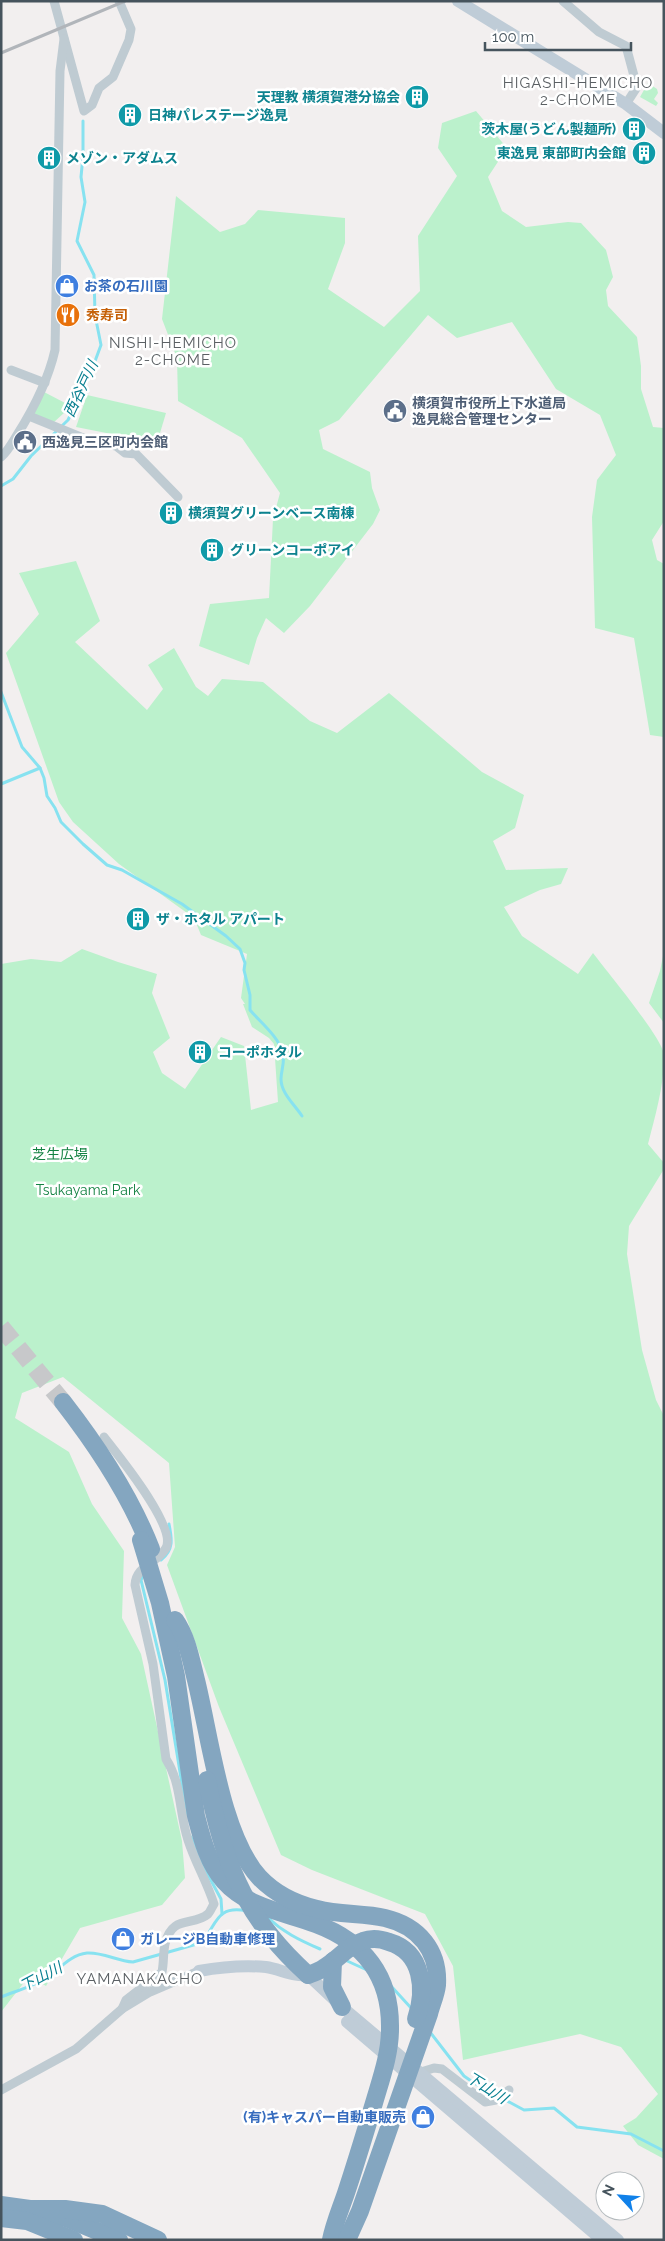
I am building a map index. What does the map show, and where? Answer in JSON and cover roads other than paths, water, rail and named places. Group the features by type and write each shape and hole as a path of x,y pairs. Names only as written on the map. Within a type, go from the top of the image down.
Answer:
{"highway":[{"path":"61,1403 114,1484 144,1539 176,1634 218,1830 243,1900 255,1920 278,1944 303,1976"},
{"path":"176,1634 176,1676 188,1766 201,1837 212,1864 225,1882 255,1903 339,1934 360,1948 380,1975 388,2002 390,2030 378,2129 360,2211 347,2240"},
{"path":"176,1634 192,1666 231,1826 243,1856 259,1877 273,1889 303,1906 332,1912 384,1918 398,1922 421,1936 434,1954 437,1987 424,2013 331,2240"},
{"path":"303,1976 318,1959 339,1941 358,1931 388,1929 407,1937 416,1945 427,1966 431,1981 424,2013"},
{"path":"303,1976 326,1967 347,1948 363,1940 379,1939 394,1944 408,1953 418,1968 422,1982 424,2013"},
{"path":"333,1961 332,1987 342,2006"},
{"path":"338,2240 353,2208 378,2129"},
{"path":"1,2205 57,2219 119,2240"},
{"path":"1,2218 35,2215 65,2209 102,2214 158,2240"},
{"path":"35,2215 50,2240"},
{"path":"35,2215 74,2240"},
{"path":"57,2219 84,2216 138,2240"},
{"path":"57,2219 86,2240"},
{"path":"57,2219 103,2240"}],"street":[{"path":"54,1 84,111 92,105 100,88 113,77 129,40 131,29 119,1"},
{"path":"458,1 626,104 664,134"},
{"path":"563,1 599,32 626,46 637,88 626,104"},
{"path":"1,458 29,416 45,383 55,350 60,71 64,39"},
{"path":"11,370 45,383"},
{"path":"29,416 88,440 116,446 125,453 136,454 178,497"},
{"path":"104,1437 135,1475 153,1505 168,1538 165,1550 138,1572 135,1585 153,1664 166,1759 174,1772 188,1840 208,1883 214,1904 208,1914 198,1919 181,1922 174,1927 165,1942 162,1972 126,2000 122,2009"},
{"path":"1,2090 76,2049 122,2009 150,1992 199,1971 240,1966 279,1970 303,1976 342,2006 618,2240"},
{"path":"303,1976 337,2012 602,2240"},
{"path":"421,2072 434,2068 442,2069 485,2102 496,2100 508,2091"}],"waterway":[{"name":"西谷戸川","path":"1,486 13,479 31,456 68,420 91,372 101,345 95,315 94,275 77,241 85,202 81,177 83,121"},
{"name":"西谷戸川","path":"1,692 22,747 40,768 1,784"},
{"path":"40,768 47,796 61,822 83,844 107,865 122,870 182,904 226,936 240,949 245,963 244,970 250,995 250,1010 273,1035 281,1047 283,1053 281,1076 283,1089 302,1116"},
{"path":"161,1560 168,1552 171,1544 169,1524"},
{"path":"144,1574 141,1580 165,1680 187,1815"},
{"path":"191,1837 201,1862 221,1899 222,1914"},
{"name":"下山川","path":"1,1997 45,1979 69,1960 81,1954 99,1954 133,1962 197,1944 208,1934 221,1915 227,1911 247,1911"},
{"name":"下山川","path":"267,1917 292,1935 320,1949"},
{"name":"下山川","path":"345,1960 367,1970"},
{"name":"下山川","path":"391,1986 412,2009"},
{"name":"下山川","path":"430,2032 464,2076 524,2110 554,2108 577,2127 631,2134 664,2151"}],"tunnel":[{"path":"1,1327 63,1402"}],"railway":[{"path":"1,53 125,1"}],"place":[{"name":"天理教 横須賀港分協会","path":"417,97"},
{"name":"日神パレステージ逸見","path":"130,115"},
{"name":"茨木屋(うどん製麺所)","path":"634,129"},
{"name":"東逸見 東部町内会館","path":"644,153"},
{"name":"メゾン・アダムス","path":"49,158"},
{"name":"お茶の石川園","path":"67,286"},
{"name":"秀寿司","path":"68,315"},
{"name":"横須賀市役所上下水道局 逸見総合管理センター","path":"395,411"},
{"name":"西逸見三区町内会館","path":"25,442"},
{"name":"横須賀グリーンベース南棟","path":"171,513"},
{"name":"グリーンコーポアイ","path":"212,550"},
{"name":"ザ・ホタル アパート","path":"138,919"},
{"name":"コーポホタル","path":"200,1052"},
{"name":"ガレージB自動車修理","path":"123,1939"},
{"name":"(有)キャスパー自動車販売","path":"423,2117"}],"district":[{"name":"HIGASHI-HEMICHO 2-CHOME","path":"578,92"},
{"name":"NISHI-HEMICHO 2-CHOME","path":"173,352"},
{"name":"YAMANAKACHO","path":"140,1979"}],"park label":[{"name":"芝生広場","path":"60,1154"},
{"name":"Tsukayama Park","path":"88,1190"}]}
